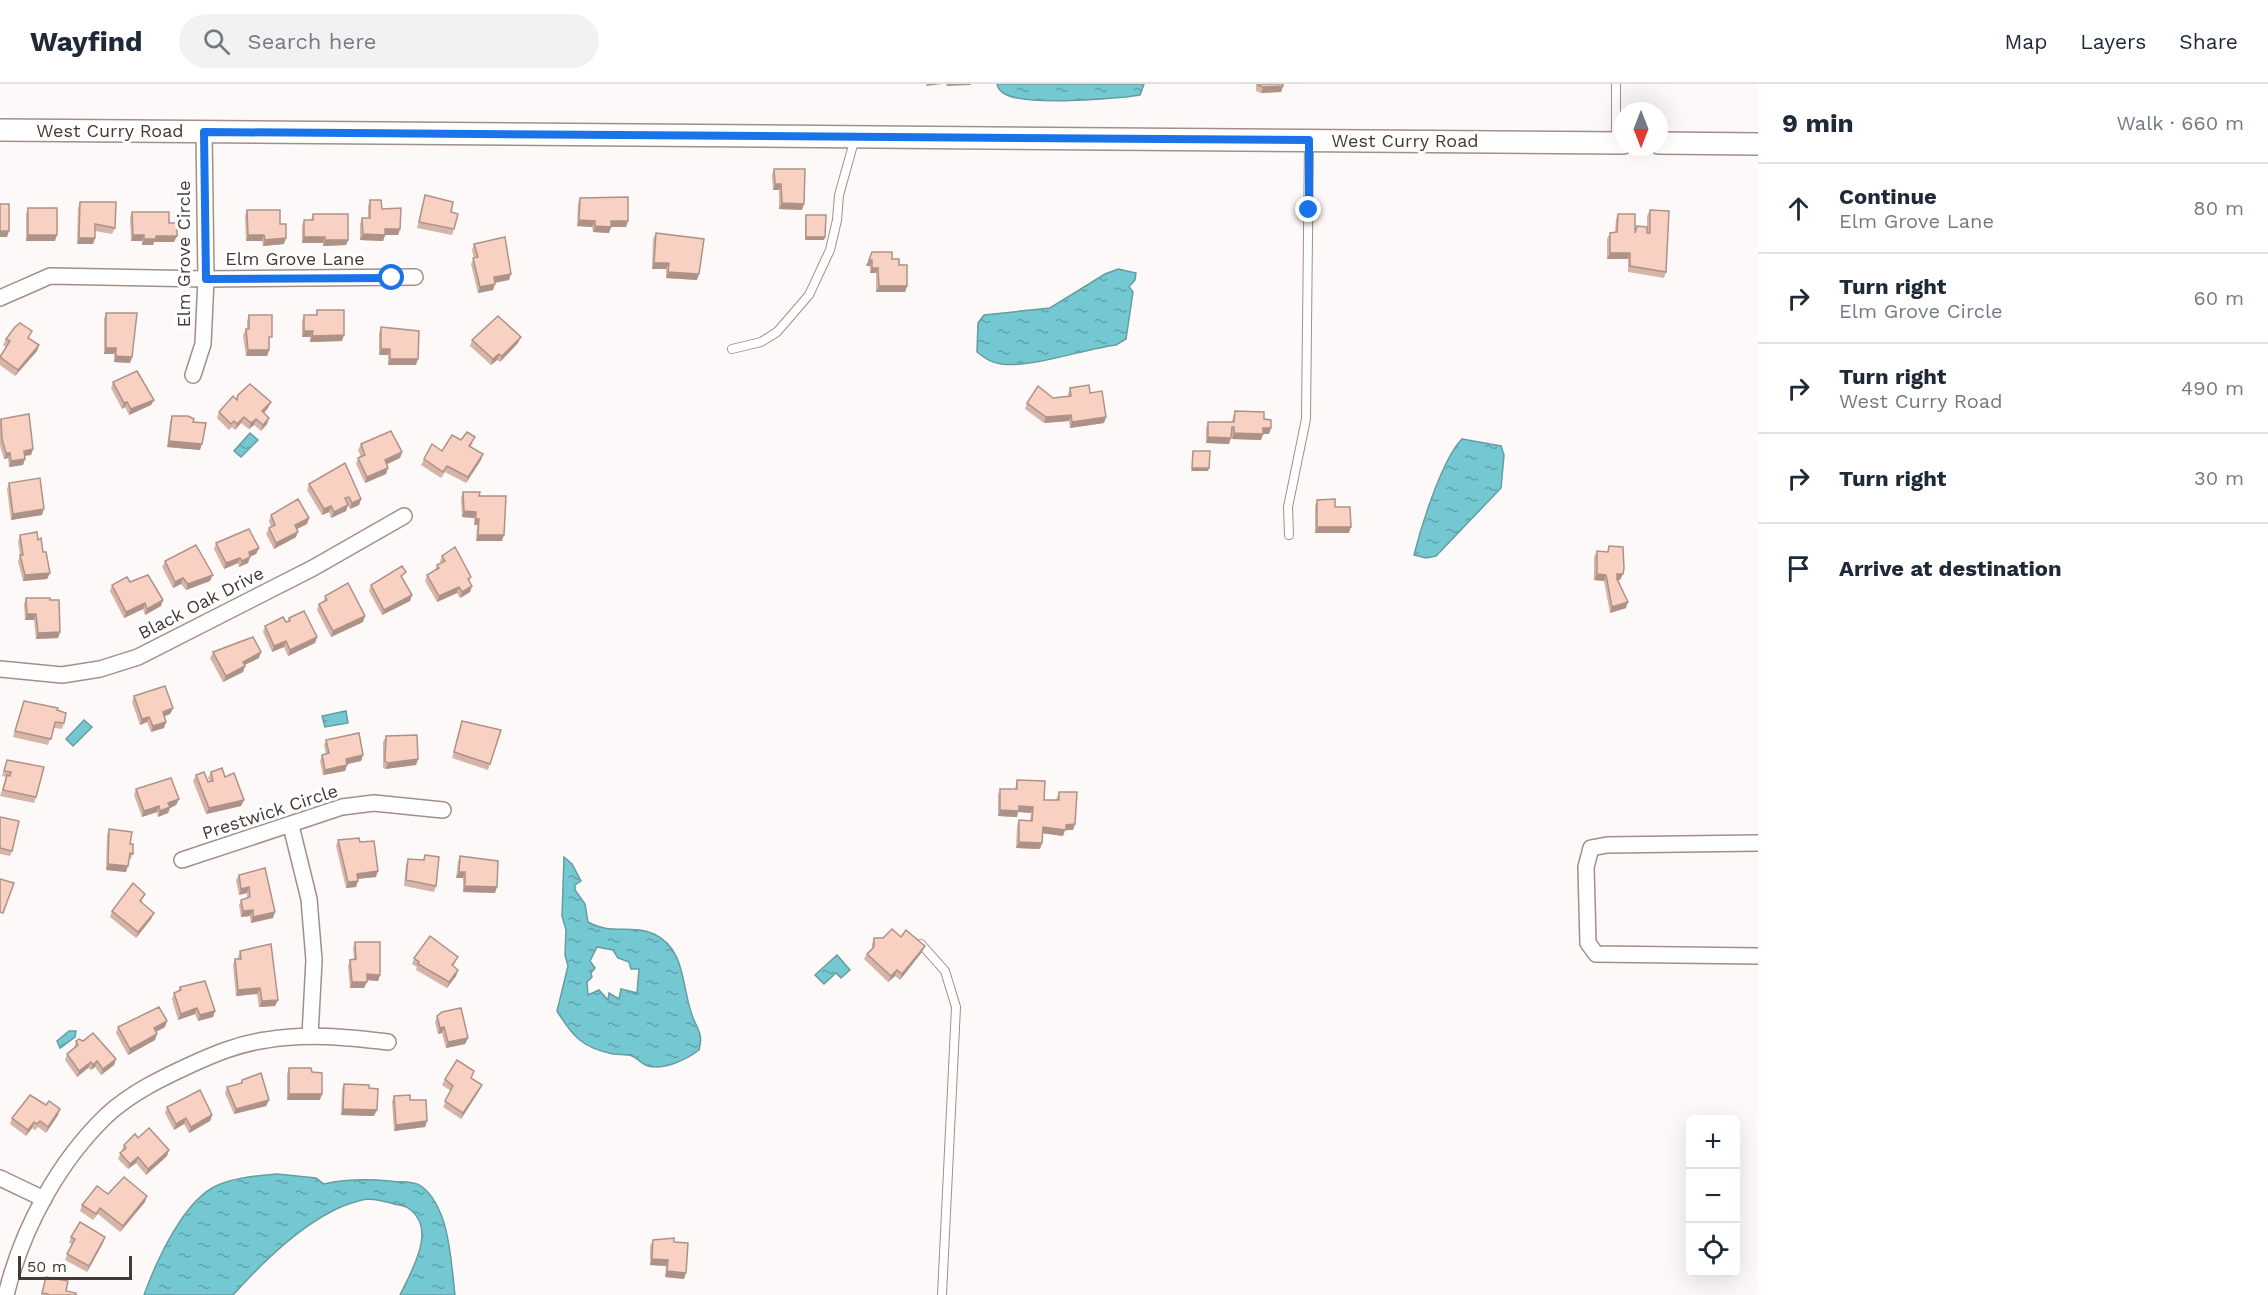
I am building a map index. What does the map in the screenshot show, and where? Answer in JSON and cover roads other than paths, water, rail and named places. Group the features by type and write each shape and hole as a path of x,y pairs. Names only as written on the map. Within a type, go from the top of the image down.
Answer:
{"street":[{"name":"West Curry Road","path":"0,130 1614,142"},
{"name":"Elm Grove Circle","path":"193,375 203,344 206,279 204,132"},
{"path":"1668,143 1758,144"},
{"name":"Elm Grove Lane","path":"0,298 51,276 206,279 415,278"},
{"name":"Black Oak Drive","path":"0,669 62,675 100,669 138,657 313,568 404,516"},
{"name":"Prestwick Circle","path":"182,860 291,826 342,807 364,805 443,810"},
{"path":"291,826 309,899 314,960 310,1036"},
{"path":"1758,843 1607,845 1591,848 1586,867 1588,943 1596,954 1758,956"},
{"path":"6,1295 14,1263 44,1199 67,1162 108,1115 150,1083 225,1049 266,1040 310,1036 388,1042"},
{"path":"0,1178 44,1199"}],"lane":[{"path":"1616,84 1617,102"},
{"path":"732,349 761,342 777,332 809,295 830,250 837,220 839,195 855,137"},
{"path":"1289,536 1288,507 1306,419 1309,140"},
{"path":"921,944 945,971 956,1007 942,1295"}],"water":[{"path":"997,84 1144,84 1140,95 1046,101 1015,98 1002,92"},
{"path":"1118,269 1136,273 1135,280 1129,287 1133,292 1126,339 1116,345 1043,361 1014,364 994,363 977,352 978,323 984,315 1050,308 1105,274"},
{"path":"250,433 258,440 241,457 234,451"},
{"path":"1462,439 1501,446 1504,455 1501,488 1436,556 1426,558 1414,555 1440,477 1454,449"},
{"path":"346,711 348,723 325,727 322,716"},
{"path":"84,720 92,727 73,746 66,739"},
{"path":"564,857 572,864 581,881 575,885 575,890 585,904 588,922 604,928 645,931 665,941 673,950 682,972 690,1009 700,1034 699,1050 675,1063 654,1067 630,1055 603,1051 586,1045 580,1040 568,1028 557,1011 568,966 565,955 566,930 562,916","holes":["597,947 613,950 618,958 629,962 631,969 639,969 637,993 621,989 619,999 609,993 608,1000 599,990 588,995 587,982 592,977 591,973 595,968 590,961"]},
{"path":"837,955 850,970 841,978 836,973 824,984 815,975"},
{"path":"69,1031 76,1031 75,1037 60,1048 57,1041"},
{"path":"277,1174 316,1178 324,1184 365,1180 410,1182 421,1186 431,1195 443,1221 450,1252 455,1295 400,1295 420,1250 421,1227 417,1216 406,1207 372,1199 343,1206 312,1223 270,1257 233,1295 144,1295 173,1233 194,1203 206,1192 232,1180"}]}
